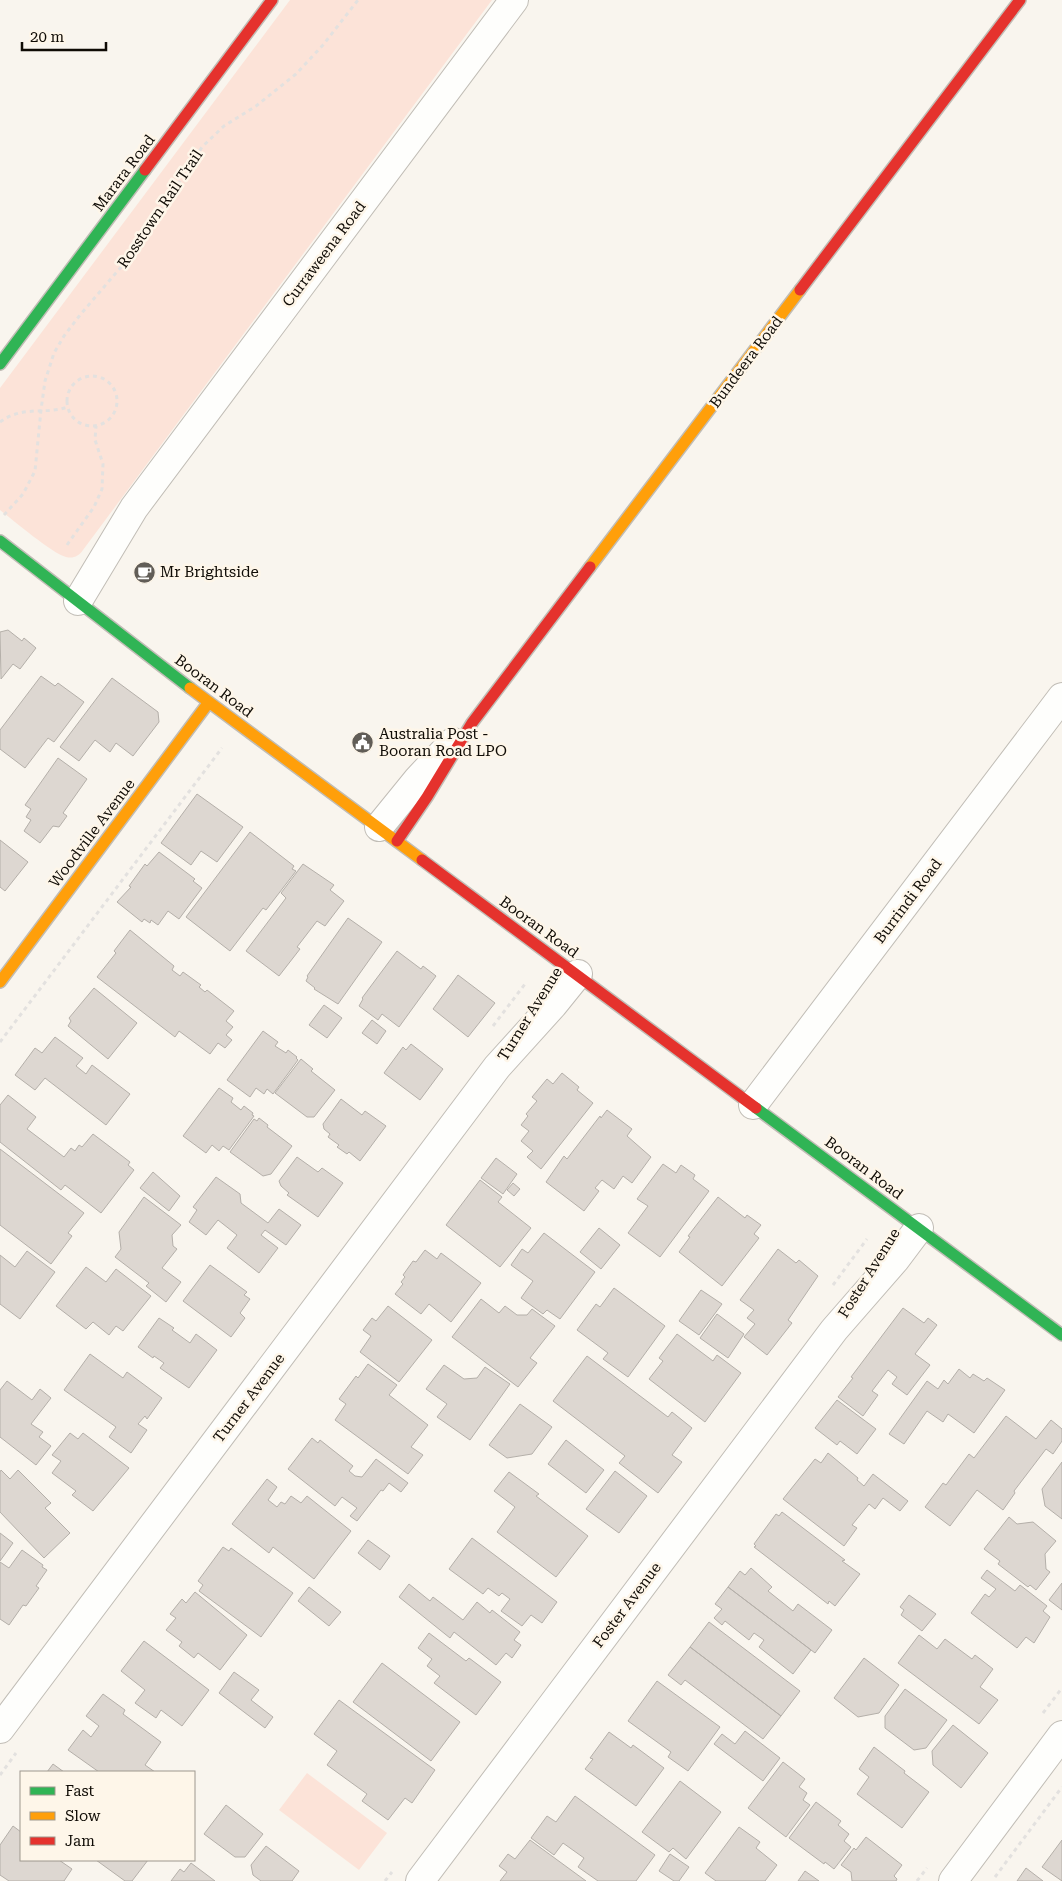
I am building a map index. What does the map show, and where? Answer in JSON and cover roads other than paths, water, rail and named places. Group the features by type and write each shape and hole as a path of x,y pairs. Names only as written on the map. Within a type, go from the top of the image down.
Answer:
{"street":[{"name":"Marara Road","path":"0,364 272,0"},
{"name":"Curraweena Road","path":"70,595 85,558 134,508 514,0"},
{"name":"Bundeera Road","path":"388,834 418,779 472,723 1020,0"},
{"name":"Booran Road","path":"0,541 209,702 570,968 1062,1335"},
{"name":"Burrindi Road","path":"753,1104 1062,697"},
{"name":"Woodville Avenue","path":"0,982 209,702"},
{"name":"Turner Avenue","path":"0,1729 497,1066 539,994 570,968"},
{"name":"Foster Avenue","path":"420,1881 834,1330 880,1249 912,1223"},
{"path":"953,1881 1062,1735"}],"place":[{"name":"Mr Brightside","path":"144,572"},
{"name":"Australia Post - Booran Road LPO","path":"363,743"}]}
